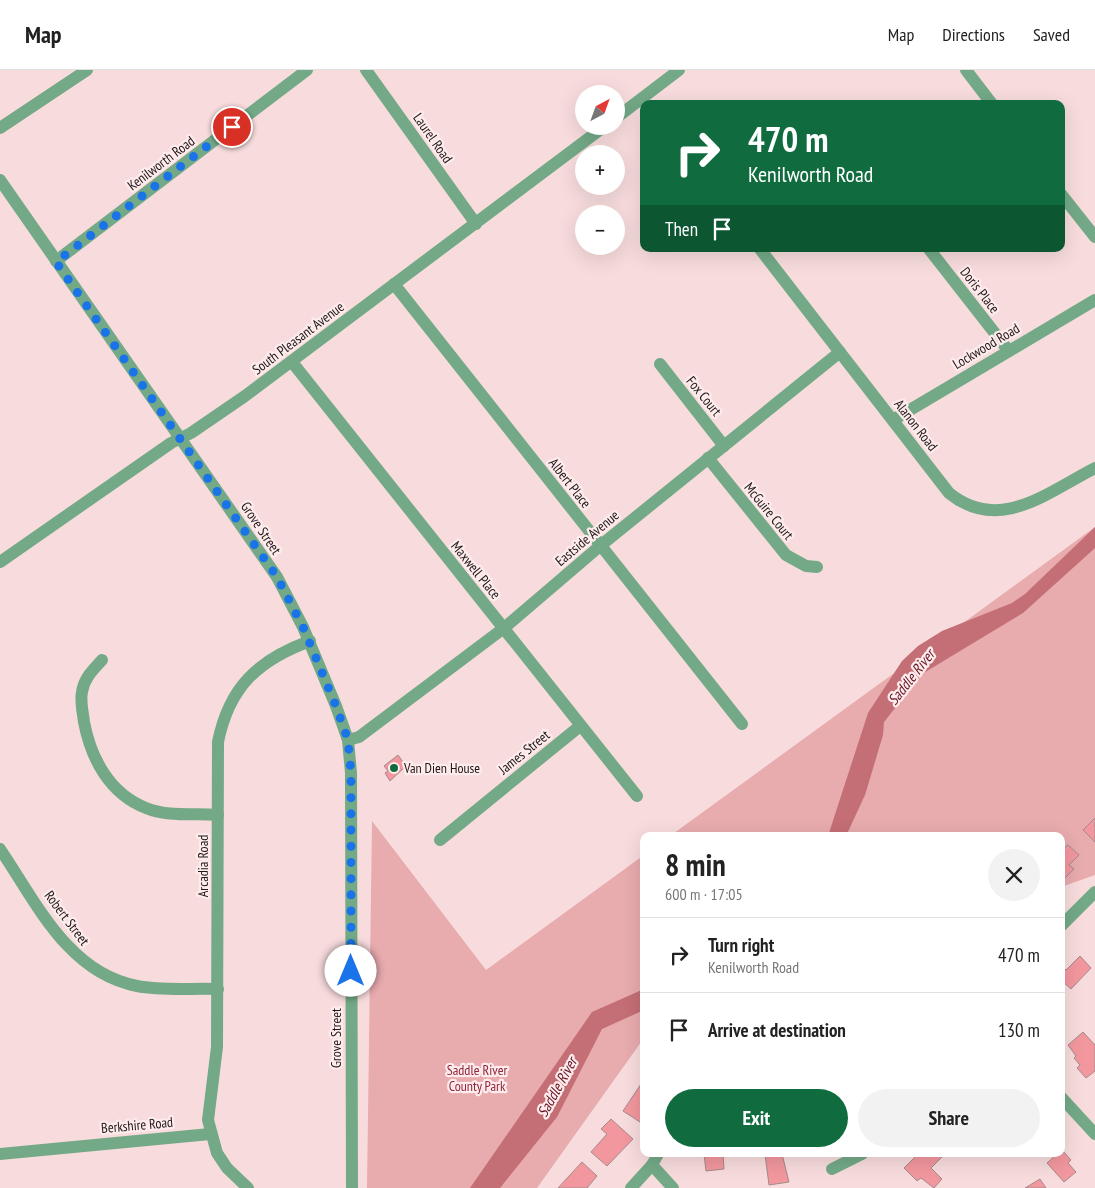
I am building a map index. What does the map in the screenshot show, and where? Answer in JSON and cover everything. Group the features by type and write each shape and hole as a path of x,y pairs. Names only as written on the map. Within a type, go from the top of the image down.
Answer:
{"street":[{"path":"0,128 87,70"},
{"name":"Kenilworth Road","path":"56,262 307,70"},
{"name":"Laurel Road","path":"366,70 476,224"},
{"path":"646,100 679,70"},
{"path":"966,70 989,100"},
{"path":"625,113 640,104"},
{"name":"South Pleasant Avenue","path":"0,562 180,438 230,407 594,135"},
{"name":"Grove Street","path":"0,180 277,577 310,641 348,740 351,773 352,1188"},
{"path":"1065,199 1095,237"},
{"name":"Alanon Road","path":"762,252 949,492 960,502 974,508 995,512 1015,509 1095,468"},
{"name":"Doris Place","path":"931,252 1008,350"},
{"name":"Albert Place","path":"394,284 742,724"},
{"name":"Lockwood Road","path":"893,420 1095,300"},
{"name":"Eastside Avenue","path":"348,740 360,737 504,628 600,546 840,352"},
{"name":"Maxwell Place","path":"292,362 637,796"},
{"name":"Fox Court","path":"660,364 724,446"},
{"name":"McGuire Court","path":"708,458 786,556 806,566 817,567"},
{"name":"Arcadia Road","path":"210,1134 208,1108 217,1047 218,742 227,708 248,678 274,656 310,641"},
{"path":"102,660 89,674 82,692 82,712 94,758 107,779 125,797 147,809 160,812 218,815"},
{"name":"James Street","path":"440,840 580,726"},
{"name":"Robert Street","path":"0,849 62,942 89,966 119,982 137,986 218,989"},
{"path":"1065,922 1095,892"},
{"path":"1065,1101 1095,1134"},
{"path":"210,1134 217,1153 227,1168 248,1188"},
{"name":"Berkshire Road","path":"0,1154 210,1134"},
{"path":"631,1188 652,1166 656,1157"},
{"path":"832,1169 856,1157"},
{"path":"652,1166 673,1188"}],"green space":[{"path":"1095,527 1095,875 1065,886 1065,832 676,832"},
{"name":"Saddle River County Park","path":"372,821 486,970 640,858 640,1044 537,1188 367,1188"}],"water":[{"name":"Saddle River","path":"1095,527 1095,548 1023,613 922,674 884,722 883,735 865,795 848,832 829,832 868,713 902,661 918,646 942,631 1012,603 1025,594"},
{"name":"Saddle River","path":"640,991 640,1012 602,1029 557,1117 500,1188 470,1188 592,1012"}],"building":[{"name":"Van Dien House","path":"398,755 406,766 390,781 385,773 388,771 384,766"},
{"path":"1095,818 1095,842 1083,830"},
{"path":"1068,845 1079,855 1069,865 1074,869 1065,878 1065,847"},
{"path":"1080,956 1091,968 1071,989 1065,984 1066,970"},
{"path":"1083,1032 1095,1045 1095,1071 1086,1078 1077,1068 1080,1065 1074,1058 1076,1056 1068,1045"},
{"path":"640,1086 640,1122 623,1111"},
{"path":"611,1119 633,1139 607,1166 591,1152 607,1134 601,1129"},
{"path":"1065,1153 1071,1160 1068,1163 1076,1172 1064,1182 1047,1163 1054,1157 1065,1157"},
{"path":"704,1157 723,1157 724,1169 706,1171"},
{"path":"765,1157 783,1157 789,1182 769,1185"},
{"path":"915,1157 942,1157 931,1168 942,1179 934,1188 921,1178 917,1181 904,1168"},
{"path":"582,1162 597,1176 587,1188 558,1188"},
{"path":"1040,1179 1046,1188 1025,1188"}],"place":[{"name":"Van Dien House","path":"394,768"}],"route":[{"path":"232,127 56,262 277,577 303,627 326,680 348,740 351,773 351,971"}]}
